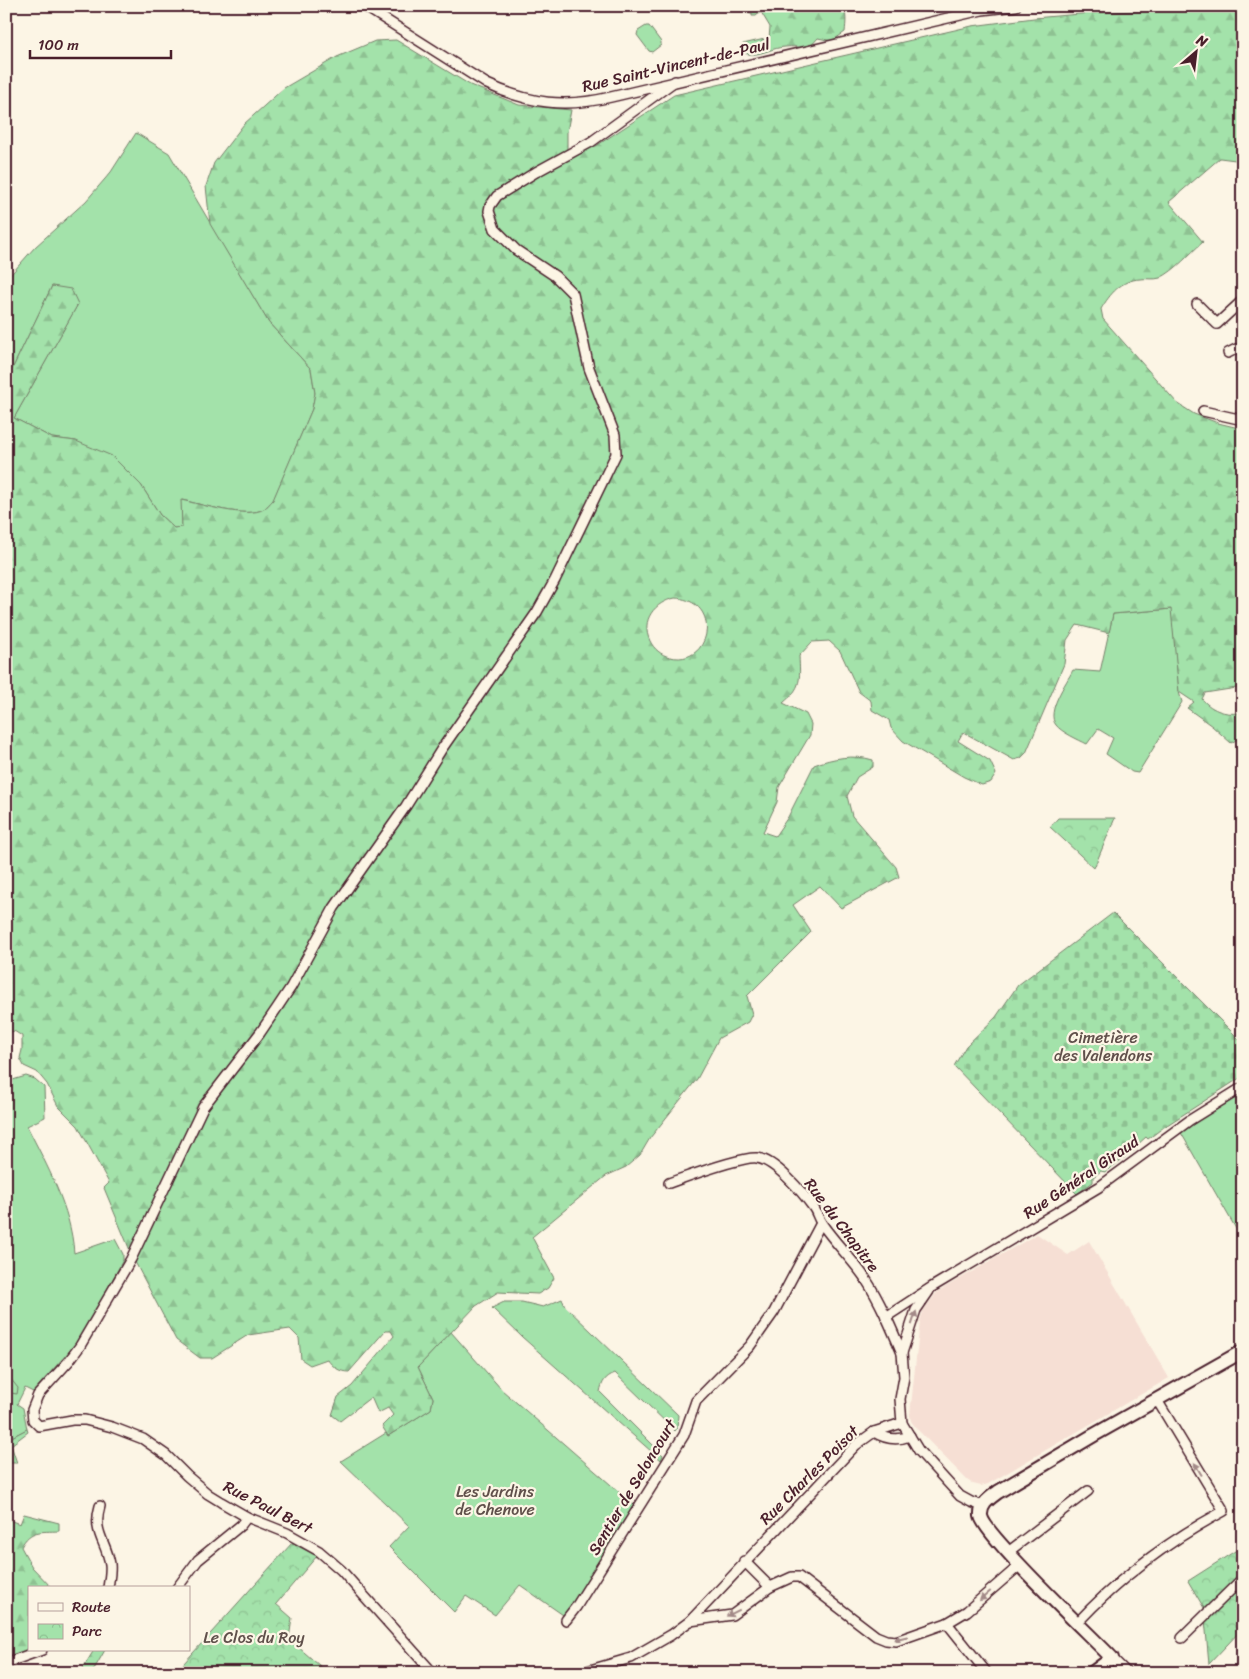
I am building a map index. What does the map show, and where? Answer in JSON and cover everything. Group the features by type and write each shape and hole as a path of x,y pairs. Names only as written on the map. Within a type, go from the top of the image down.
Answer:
{"street":[{"name":"Rue Saint-Vincent-de-Paul","path":"364,6 487,84 527,99 541,102 588,103 982,8 1016,6"},
{"name":"Rue Paul Bert","path":"433,1673 341,1570 319,1550 287,1533 247,1517 208,1494 166,1455 143,1439 112,1427 85,1420 72,1420 43,1426 36,1425 33,1420 32,1410 38,1395 80,1346 130,1259 203,1106 277,1008 291,987 334,908 406,806 441,750 537,612 553,584 616,454 616,435 589,368 573,294 555,276 516,250 496,229 489,211 490,206 497,196 591,142 675,81"},
{"path":"1197,304 1217,324 1243,300"},
{"path":"1228,353 1236,349 1243,349"},
{"path":"1203,411 1243,420"},
{"name":"Rue Général Giraud","path":"886,1317 932,1287 1099,1187 1190,1120 1243,1087"},
{"name":"Rue du Chapitre","path":"669,1183 742,1160 757,1158 768,1162 815,1209 821,1223 864,1278 886,1317 902,1353"},
{"name":"Sentier de Seloncourt","path":"566,1620 576,1608 684,1435 696,1401 750,1346 774,1312 821,1223"},
{"name":"Rue Général Giraud","path":"902,1422 900,1399 904,1376 902,1353 916,1310 932,1287"},
{"path":"1127,1673 1008,1552 984,1523 981,1517 983,1506 998,1492 1094,1435 1241,1356"},
{"path":"1077,1622 1095,1603 1139,1566 1198,1524 1224,1511 1157,1400"},
{"path":"902,1422 919,1451 960,1496 983,1506"},
{"name":"Rue Charles Poisot","path":"580,1673 631,1658 671,1635 690,1621 744,1561 856,1445 874,1432 902,1422"},
{"path":"874,1432 883,1437 902,1439 910,1436"},
{"path":"1008,1552 1088,1491"},
{"path":"100,1506 97,1516 98,1532 110,1561 108,1586"},
{"path":"178,1586 198,1560 241,1525 247,1517"},
{"path":"744,1561 770,1587"},
{"path":"690,1621 732,1616 770,1587 792,1577 799,1577 876,1636 896,1641 946,1623 968,1610 1020,1565"},
{"path":"1182,1638 1243,1578"},
{"path":"946,1623 987,1673"},
{"path":"6,1663 36,1652"},
{"path":"1092,1673 1112,1658"}],"shaded area":[{"path":"1037,1234 1068,1255 1089,1241 1169,1378 988,1484 981,1486 967,1480 911,1421 910,1415 920,1321 923,1311 937,1292"}],"green space":[{"path":"741,6 796,6 809,8 814,6 843,6 846,15 845,32 832,41 818,38 809,48 788,47 758,54 747,54 742,52 743,44 769,38 770,27 761,12 756,16 752,16 752,13 747,12"},
{"path":"1243,6 1243,161 1220,158 1169,202 1203,242 1166,275 1155,279 1133,280 1122,285 1112,293 1101,309 1103,319 1177,403 1194,414 1218,423 1243,429 1243,687 1205,693 1202,699 1211,707 1221,712 1243,712 1243,736 1231,743 1187,708 1194,702 1179,692 1171,609 1113,614 1109,633 1077,625 1067,640 1064,664 1026,753 1021,758 1014,760 963,732 958,741 990,761 996,774 991,782 982,785 964,777 903,741 891,728 889,720 872,710 871,701 859,692 840,651 829,641 812,642 799,656 800,671 797,687 783,703 806,714 811,724 810,735 779,787 777,802 763,832 775,836 788,817 814,765 828,760 843,758 858,757 873,760 873,767 857,777 847,796 852,816 896,867 899,877 841,908 820,886 793,905 811,932 747,996 752,1014 748,1022 719,1038 697,1079 650,1138 640,1155 626,1167 606,1176 532,1237 554,1278 548,1288 538,1294 498,1292 476,1306 418,1367 433,1398 431,1409 388,1436 382,1426 393,1415 388,1408 378,1413 371,1397 340,1421 332,1415 338,1397 352,1386 394,1336 391,1331 385,1331 349,1372 336,1368 327,1359 310,1365 301,1359 299,1338 290,1329 248,1335 212,1358 200,1358 176,1340 134,1260 104,1188 109,1183 78,1126 58,1106 47,1084 37,1072 24,1066 20,1058 22,1036 14,1031 8,1033 11,1050 6,1067 6,382 52,286 71,289 78,304 14,418 52,438 76,441 112,456 141,485 160,515 174,528 182,527 181,500 236,512 256,512 264,509 273,500 312,409 315,393 311,369 269,323 210,224 206,186 214,163 244,124 284,88 337,57 375,41 396,40 470,85 519,105 571,110 567,132 567,153 587,145 596,146 674,95 972,26 1091,13","holes":["675,598 690,602 700,609 706,620 706,632 703,643 695,652 684,657 664,655 650,641 647,633 648,619 661,603 668,600"]},
{"path":"649,26 661,42 661,45 652,52 649,51 637,35 638,31"},
{"path":"136,133 169,153 269,323 311,369 315,393 312,409 273,501 264,509 256,512 236,512 182,500 182,527 174,528 160,515 141,485 127,472 76,441 52,438 14,418 78,304 52,286 6,382 6,280 35,247 86,201 111,172"},
{"path":"1172,609 1179,692 1182,702 1138,773 1132,772 1106,754 1113,738 1098,729 1087,744 1058,728 1053,719 1053,713 1062,689 1073,670 1100,672 1113,614"},
{"path":"1058,818 1115,818 1094,868 1050,827"},
{"name":"Cimetière des Valendons","path":"1113,913 1243,1043 1243,1076 1148,1139 1146,1137 1136,1146 1137,1148 1105,1172 1101,1171 1093,1177 1093,1182 1077,1194 954,1066 966,1046 996,1017 1018,985"},
{"path":"26,1076 35,1079 44,1087 45,1117 27,1126 50,1172 63,1204 72,1236 74,1253 115,1239 123,1254 123,1260 81,1338 33,1392 25,1388 17,1404 23,1408 27,1429 6,1440 6,1390 11,1393 10,1378 6,1377 6,1082"},
{"path":"1243,1094 1243,1241 1180,1131"},
{"path":"562,1299 565,1306 678,1415 675,1431 615,1373 604,1380 600,1392 663,1455 661,1460 522,1337 492,1308 504,1302 522,1302 543,1307"},
{"name":"Les Jardins de Chenove","path":"451,1332 502,1390 634,1505 566,1617 520,1585 495,1615 466,1596 454,1612 389,1547 409,1526 341,1461 386,1433 388,1436 431,1409 433,1398 418,1367"},
{"path":"6,1377 10,1378 18,1388 17,1394 6,1390"},
{"path":"27,1429 28,1432 11,1445 17,1463 6,1463 6,1440"},
{"path":"24,1514 59,1523 59,1531 32,1534 24,1541 21,1547 32,1567 50,1586 28,1586 28,1650 6,1658 6,1573 10,1571 6,1562 6,1519 20,1524"},
{"name":"Le Clos du Roy","path":"292,1543 317,1556 276,1604 292,1618 289,1639 328,1673 175,1673"},
{"path":"1243,1546 1243,1628 1209,1664 1204,1608 1188,1581"},
{"path":"93,1652 104,1652 92,1673 80,1673"}]}
